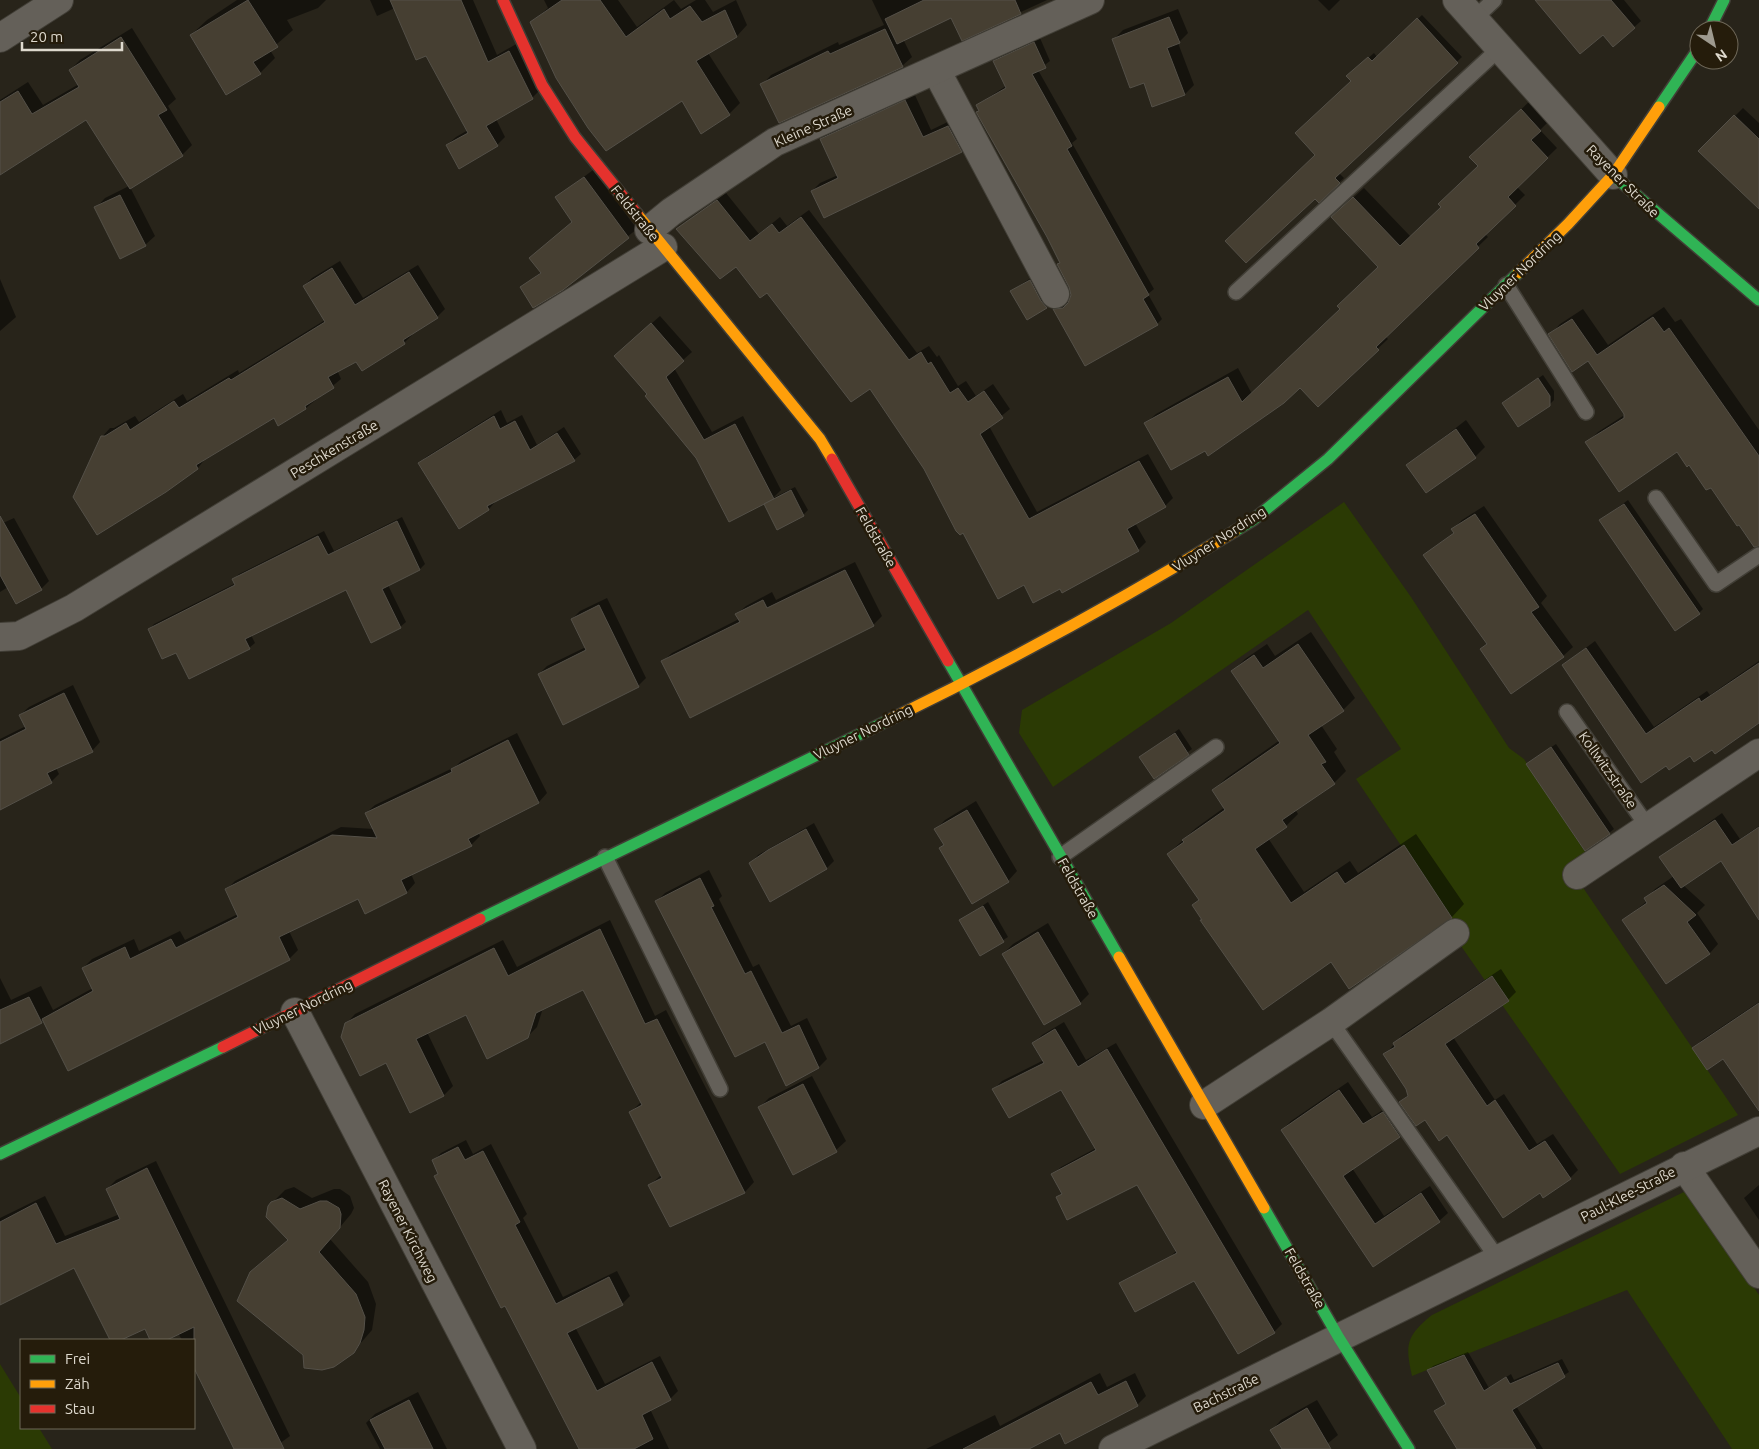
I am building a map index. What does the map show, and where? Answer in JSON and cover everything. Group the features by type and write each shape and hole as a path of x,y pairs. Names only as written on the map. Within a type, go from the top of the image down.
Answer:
{"street":[{"path":"0,38 59,0"},
{"name":"Feldstraße","path":"504,0 542,85 574,137 691,278 820,439 1339,1338 1409,1449"},
{"name":"Kleine Straße","path":"656,238 775,142 1090,0"},
{"path":"1714,20 1724,0"},
{"name":"Rayener Straße","path":"1465,9 1613,175 1759,300"},
{"name":"Vluyner Nordring","path":"0,1154 124,1096 605,857 961,685 1137,591 1253,520 1328,459 1568,224 1613,175 1689,63"},
{"path":"936,70 1055,294"},
{"name":"Peschkenstraße","path":"0,637 19,636 74,608 656,238"},
{"path":"1577,875 1759,753"},
{"path":"1204,1105 1331,1022 1455,933"},
{"name":"Rayener Kirchweg","path":"295,1012 522,1449"},
{"name":"Paul-Klee-Straße","path":"1339,1338 1684,1166 1759,1131"},
{"path":"1684,1166 1759,1274"},
{"name":"Bachstraße","path":"1113,1449 1339,1338"}],"lane":[{"name":"Rayener Straße","path":"1465,9 1494,0"},
{"path":"1236,292 1500,48"},
{"path":"1506,286 1586,412"},
{"path":"1656,498 1716,584 1759,555"},
{"name":"Kollwitzstraße","path":"1567,712 1648,827"},
{"path":"1060,857 1216,747"},
{"path":"605,857 720,1089"},
{"path":"1331,1022 1498,1259"}],"green space":[{"path":"1344,502 1411,597 1509,748 1524,759 1589,858 1571,870 1738,1115 1620,1174 1461,946 1450,918 1356,779 1401,749 1308,610 1053,787 1019,733 1022,710 1171,623"},
{"path":"1688,1190 1759,1295 1759,1449 1732,1449 1627,1290 1412,1376 1408,1349 1412,1335 1432,1315"},
{"path":"0,1364 20,1396 20,1429 40,1429 52,1449 0,1449"}],"building":[{"path":"248,0 278,47 253,62 261,74 226,95 190,35"},
{"path":"390,0 461,0 488,62 509,51 533,99 486,126 498,146 459,169 446,145 468,133 426,56 416,60"},
{"path":"562,0 600,0 626,37 664,9 670,19 690,6 702,22 725,10 737,37 696,61 730,115 701,134 682,101 606,151 588,128 556,78 530,22"},
{"path":"924,0 1015,0 1021,14 962,41 951,18 897,44 885,19"},
{"path":"1535,0 1611,0 1635,28 1613,47 1603,35 1580,54"},
{"path":"1169,17 1180,43 1167,48 1185,95 1152,107 1144,83 1130,88 1112,39"},
{"path":"1417,18 1458,63 1335,178 1340,183 1319,203 1315,199 1246,263 1225,241 1315,155 1295,133 1351,81 1346,76 1368,57 1372,61"},
{"path":"885,29 903,67 779,123 760,84 828,51 830,54"},
{"path":"121,37 167,110 158,115 183,156 130,189 86,120 0,175 0,102 18,91 32,114 79,87 69,70"},
{"path":"1034,42 1046,68 1032,74 1072,146 1067,149 1149,295 1143,299 1158,325 1085,366 1053,309 1063,308 1068,303 1071,295 1057,264 1060,263 976,112 979,111 976,105 1006,88 993,61"},
{"path":"905,100 923,137 948,126 962,152 824,218 811,191 838,178 820,139"},
{"path":"1521,109 1541,131 1531,140 1548,158 1508,197 1516,206 1476,244 1479,248 1376,347 1379,350 1318,407 1300,388 1284,403 1208,456 1205,451 1171,470 1144,423 1228,377 1242,402 1340,309 1337,306 1378,267 1331,217 1353,197 1400,246 1441,207 1438,204 1478,166 1469,157"},
{"path":"1734,115 1759,139 1759,209 1698,151"},
{"path":"584,177 629,238 563,290 533,308 520,287 541,273 529,258 572,222 555,197"},
{"path":"120,195 146,246 120,259 94,207"},
{"path":"717,200 750,241 772,224 779,233 801,217 909,360 921,352 928,364 931,362 950,393 958,388 968,402 984,391 1003,418 980,434 1029,519 1139,461 1166,507 1127,529 1139,551 1062,593 1060,589 1033,603 1024,585 998,599 963,533 960,535 956,531 924,469 870,389 851,402 767,293 760,298 736,267 720,279 676,229"},
{"path":"332,268 355,305 409,272 438,318 403,340 405,344 362,371 356,362 328,377 334,388 305,406 306,409 278,426 274,418 196,465 198,469 166,492 97,535 73,497 101,436 105,436 126,423 130,430 174,401 179,408 229,378 231,380 325,322 303,286"},
{"path":"1030,280 1047,308 1027,320 1010,291"},
{"path":"1653,317 1664,332 1669,328 1759,456 1759,546 1754,547 1711,488 1706,490 1689,465 1687,467 1677,452 1619,492 1585,442 1624,418 1624,414 1588,361 1572,372 1548,334 1572,319 1597,355"},
{"path":"651,323 684,361 666,377 704,440 735,424 774,499 729,522 696,458 645,396 647,394 614,356"},
{"path":"1538,378 1550,396 1550,406 1518,427 1502,403"},
{"path":"494,416 500,429 515,421 530,450 557,433 575,461 487,506 489,510 459,529 418,463"},
{"path":"1456,429 1476,458 1426,493 1406,465"},
{"path":"791,490 804,516 777,530 764,504"},
{"path":"1624,504 1700,614 1675,631 1599,520"},
{"path":"1475,514 1539,607 1531,612 1564,657 1511,694 1480,649 1487,644 1423,555 1454,533 1451,529"},
{"path":"0,516 42,590 16,604 0,575"},
{"path":"397,521 420,570 382,589 401,628 371,643 346,590 245,639 250,649 189,679 176,653 162,659 148,629 235,585 232,579 318,536 328,555"},
{"path":"845,570 874,626 690,718 661,661 740,622 735,614 763,600 767,608"},
{"path":"599,605 639,687 563,725 538,674 586,650 571,619"},
{"path":"1298,644 1344,711 1308,735 1326,762 1321,764 1335,784 1282,820 1287,827 1255,849 1291,903 1337,872 1345,884 1404,845 1452,918 1349,989 1331,962 1263,1010 1200,920 1202,920 1192,905 1199,900 1167,854 1184,842 1182,840 1225,810 1212,790 1280,743 1231,671 1254,655 1263,668"},
{"path":"1586,648 1646,734 1699,698 1701,702 1759,663 1759,723 1715,754 1712,750 1694,762 1690,756 1669,770 1666,766 1641,783 1562,665"},
{"path":"64,693 93,752 47,773 52,783 0,810 0,742 26,729 19,715"},
{"path":"1175,733 1189,755 1154,779 1139,757"},
{"path":"508,740 539,803 468,839 472,846 401,880 407,893 365,914 358,899 279,937 290,960 68,1071 42,1019 93,991 82,968 125,947 130,959 171,939 176,948 238,917 225,889 332,835 377,838 365,813 452,772 451,769"},
{"path":"1551,747 1610,834 1585,851 1526,764"},
{"path":"967,810 1009,882 972,904 939,848 944,845 934,829"},
{"path":"1715,820 1732,845 1759,827 1759,920 1721,861 1681,888 1659,857"},
{"path":"806,829 827,869 770,902 749,863"},
{"path":"700,878 714,906 711,907 745,974 751,971 782,1033 799,1025 819,1068 786,1086 765,1042 735,1057 655,901"},
{"path":"1664,885 1696,915 1687,922 1710,954 1666,984 1622,920 1647,903 1644,898"},
{"path":"983,906 1004,942 980,956 959,920"},
{"path":"600,929 645,1024 657,1019 745,1193 670,1227 648,1185 662,1178 629,1112 642,1105 583,990 536,1013 528,1038 487,1059 466,1015 416,1039 444,1096 410,1113 386,1063 360,1076 341,1037 345,1023 494,948 508,976"},
{"path":"1038,932 1081,1004 1044,1025 1002,954"},
{"path":"1492,976 1509,1001 1445,1044 1487,1106 1495,1100 1529,1151 1545,1141 1571,1179 1543,1198 1540,1193 1503,1218 1447,1135 1439,1141 1425,1120 1416,1126 1399,1102 1408,1096 1406,1089 1383,1054 1395,1047 1393,1043"},
{"path":"29,997 42,1023 0,1044 0,1010"},
{"path":"1759,1003 1759,1111 1723,1059 1707,1070 1692,1048"},
{"path":"1055,1029 1078,1067 1107,1049 1275,1333 1238,1354 1194,1281 1135,1312 1119,1283 1177,1253 1137,1185 1067,1220 1056,1197 1062,1194 1051,1174 1096,1150 1061,1090 1009,1118 992,1089 1044,1063 1032,1043"},
{"path":"803,1084 837,1152 793,1175 758,1107"},
{"path":"1339,1090 1363,1124 1383,1112 1400,1137 1343,1176 1375,1224 1421,1193 1440,1222 1373,1267 1281,1130"},
{"path":"458,1147 465,1160 483,1151 520,1222 515,1225 556,1304 609,1277 623,1305 567,1333 597,1391 652,1362 671,1400 642,1415 653,1439 634,1449 579,1449 505,1306 501,1308 434,1176 438,1174 432,1160"},
{"path":"147,1168 284,1449 234,1449 195,1370 194,1327 169,1339 150,1339 145,1329 123,1339 110,1339 74,1268 0,1305 0,1222 36,1203 56,1244 120,1219 106,1189"},
{"path":"282,1198 300,1209 320,1201 327,1201 339,1208 341,1214 340,1228 319,1252 356,1294 365,1317 364,1330 360,1343 354,1353 334,1367 322,1370 304,1368 303,1355 237,1301 250,1272 288,1240 266,1217 268,1206 271,1202"},
{"path":"1464,1355 1484,1391 1506,1377 1510,1384 1558,1363 1565,1377 1512,1410 1536,1449 1457,1449 1434,1411 1446,1404 1427,1370"},
{"path":"1126,1381 1138,1406 1065,1444 1060,1433 1029,1449 963,1449 1091,1382 1098,1395"},
{"path":"409,1400 433,1449 385,1449 370,1420"},
{"path":"1307,1408 1331,1449 1282,1449 1270,1430"}],"traffic: fast":[{"path":"1714,20 1724,0"},
{"path":"1659,107 1689,63"},
{"path":"1613,175 1759,300"},
{"path":"1235,531 1253,520 1328,459 1518,273"},
{"path":"948,661 1119,957"},
{"path":"480,919 887,721"},
{"path":"0,1154 223,1047"},
{"path":"1264,1208 1339,1338 1409,1449"}],"traffic: slow":[{"path":"1518,273 1568,224 1613,175 1659,107"},
{"path":"637,214 820,439 832,459"},
{"path":"887,721 976,677 1063,630 1150,582 1235,531"},
{"path":"1119,957 1264,1208"}],"traffic: jam":[{"path":"503,0 542,85 575,137 637,214"},
{"path":"832,459 948,661"},
{"path":"223,1047 480,919"}]}
